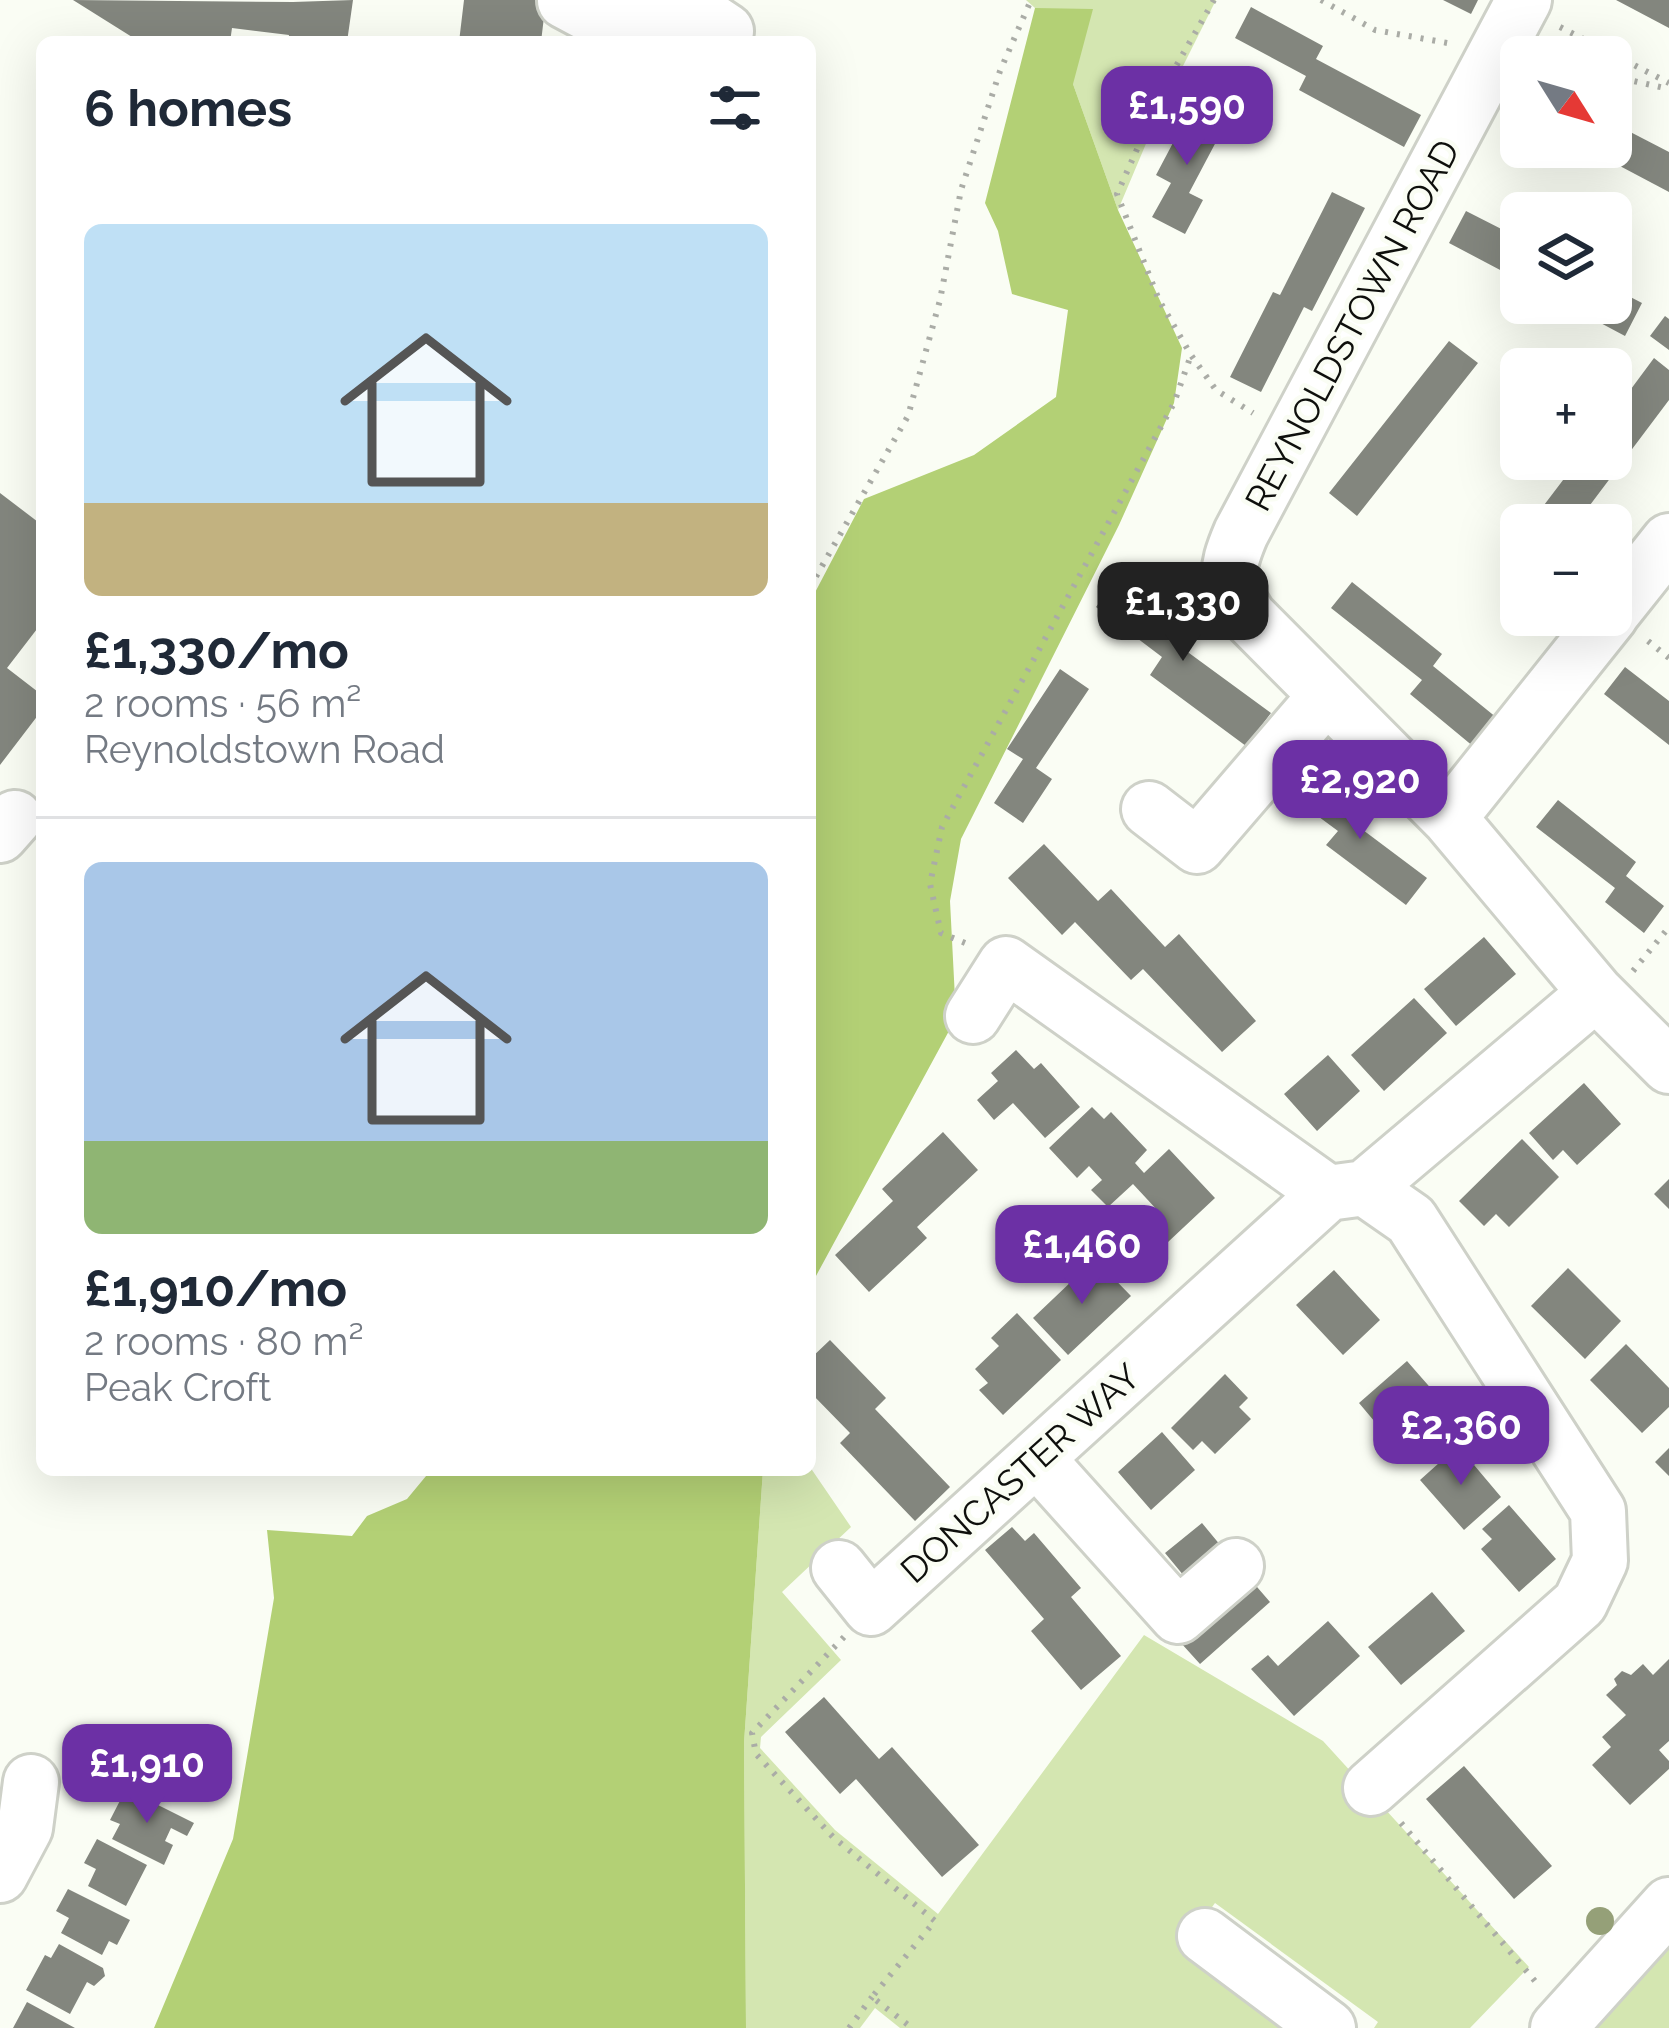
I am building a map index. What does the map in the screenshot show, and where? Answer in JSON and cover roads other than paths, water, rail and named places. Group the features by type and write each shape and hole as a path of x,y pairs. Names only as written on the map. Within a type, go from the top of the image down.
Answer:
{"street":[{"path":"561,36 565,1 610,25 711,21 726,31"},
{"name":"REYNOLDSTOWN ROAD","path":"1514,20 1241,533 1228,563 1229,586 1249,617 1449,818 1596,993 1669,1066"},
{"path":"1632,588 1669,541"},
{"path":"1449,818 1594,636"},
{"path":"1149,809 1197,845 1326,696"},
{"path":"973,1016 1006,964 1346,1190 1411,1220 1598,1510 1600,1561 1580,1603 1371,1788"},
{"name":"DONCASTER WAY","path":"855,1588 1036,1459 1346,1190 1596,993"},
{"path":"1036,1459 1178,1616 1236,1566"},
{"path":"0,1875 25,1828 31,1783"},
{"path":"1562,2023 1669,1905"},
{"path":"1205,1936 1328,2028"}]}
